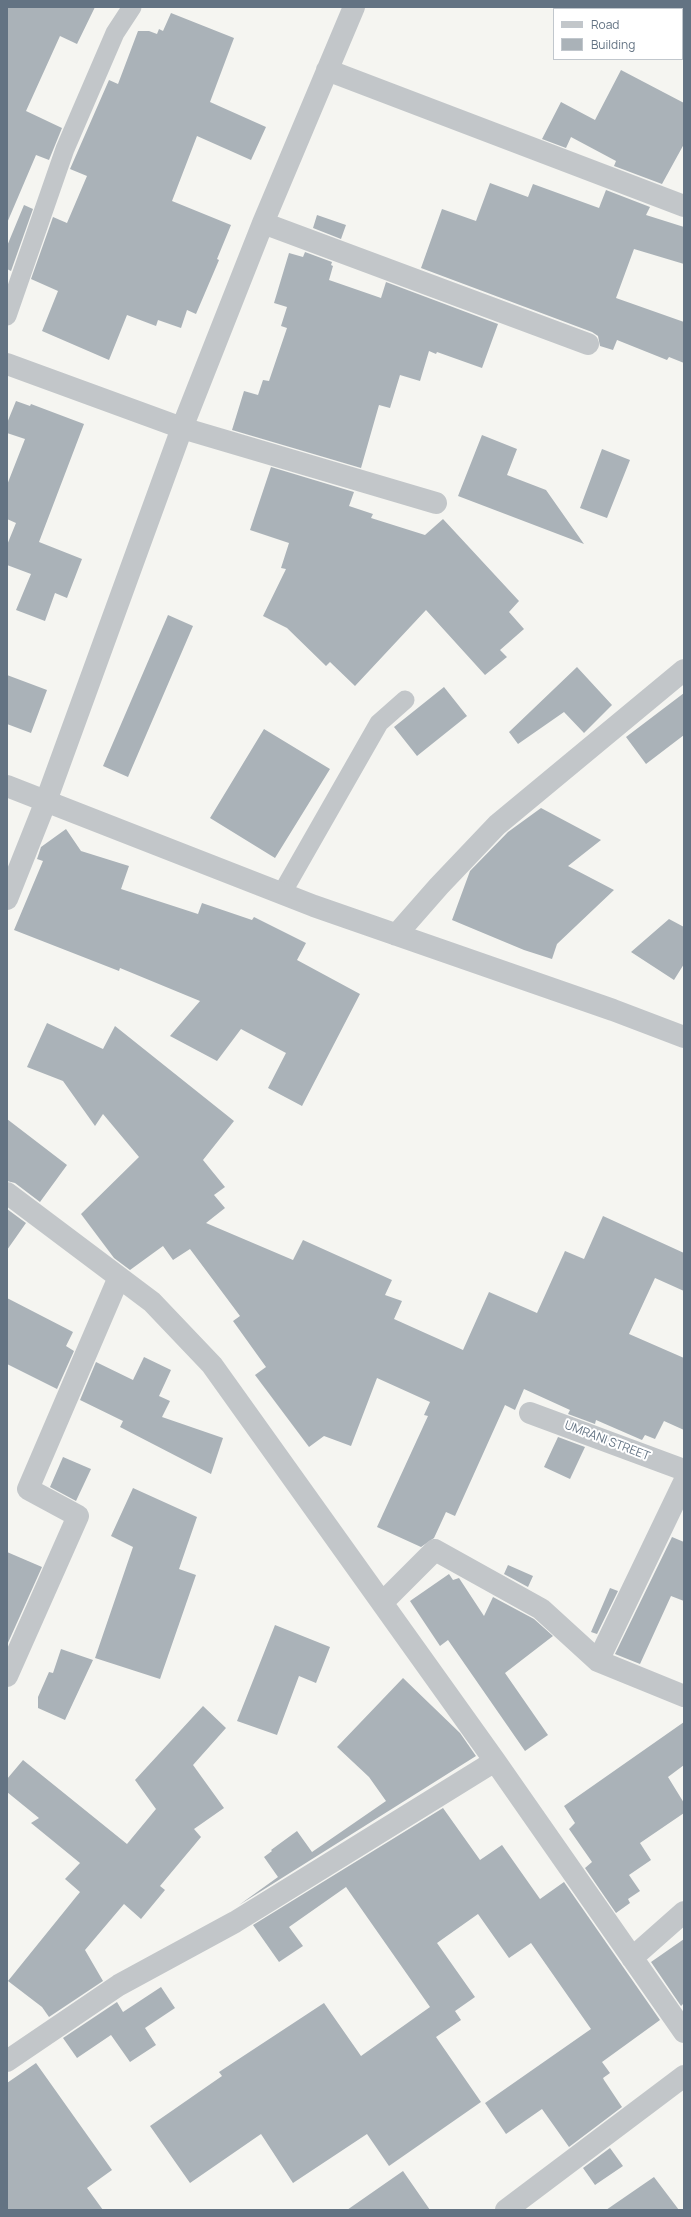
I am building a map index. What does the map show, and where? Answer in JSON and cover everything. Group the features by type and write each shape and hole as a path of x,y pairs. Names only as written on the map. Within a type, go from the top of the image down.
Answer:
{"street":[{"path":"7,899 46,801 182,428 262,223 354,7"},
{"path":"327,70 684,206"},
{"path":"262,223 588,344"},
{"path":"7,364 182,428 436,503"},
{"path":"396,934 497,825 684,670"},
{"path":"7,786 282,893 613,1010 684,1037"},
{"path":"7,1193 152,1302 212,1365 495,1761 684,2032"},
{"path":"7,1676 78,1516 28,1489 119,1277"},
{"name":"UMRANI STREET","path":"530,1412 684,1470"},
{"path":"598,1660 684,1482"},
{"path":"382,1603 435,1550 541,1609 598,1660 684,1696"},
{"path":"7,2061 119,1985 235,1922 495,1761"},
{"path":"632,1958 684,1912"},
{"path":"506,2210 684,2076"}],"lane":[{"path":"7,316 65,149 115,33 132,7"},
{"path":"282,893 379,723 405,700"}],"building":[{"path":"7,7 95,7 77,44 60,36 26,111 62,128 49,160 36,155 7,223"},
{"path":"171,13 234,38 210,102 266,127 251,160 197,136 172,201 231,225 217,259 219,260 196,314 187,310 181,328 158,320 156,326 127,315 109,360 42,331 58,291 31,279 53,217 67,223 87,176 70,169 109,80 118,84 138,31 149,31 157,34 159,29 163,31"},
{"path":"621,70 684,103 684,144 662,184 614,166 616,161 571,137 566,148 542,139 561,102 595,120"},
{"path":"490,183 528,197 533,184 599,208 606,190 650,207 646,215 684,227 684,264 634,249 616,298 684,322 684,363 669,357 667,360 617,340 613,350 600,346 598,336 592,332 421,268 442,209 476,221"},
{"path":"24,205 33,209 11,271 7,269 7,246"},
{"path":"317,215 346,225 341,239 313,228"},
{"path":"305,252 332,262 331,265 333,266 329,280 381,298 386,282 498,324 482,368 437,352 436,354 429,351 420,381 400,375 390,408 379,405 361,468 232,430 244,391 258,395 263,380 269,381 287,328 281,326 287,307 274,303 289,253 303,257"},
{"path":"16,401 30,406 31,404 84,424 39,542 82,559 67,598 55,593 45,621 16,610 31,574 7,565 7,545 16,523 7,519 7,485 25,439 7,433 7,423"},
{"path":"482,435 517,449 507,475 546,490 584,544 458,496"},
{"path":"602,449 630,460 607,518 580,508"},
{"path":"271,467 354,492 349,506 373,514 371,518 425,535 443,519 519,601 509,612 524,629 500,650 507,657 485,675 426,610 355,686 330,662 326,666 287,628 263,616 286,569 281,568 289,543 250,530"},
{"path":"168,615 193,626 128,777 103,766"},
{"path":"577,667 612,705 584,733 564,712 518,744 509,732"},
{"path":"7,675 47,690 31,733 7,724"},
{"path":"444,687 467,716 417,756 394,727"},
{"path":"684,693 684,735 646,764 626,737"},
{"path":"264,729 330,769 275,858 210,818"},
{"path":"541,808 601,840 568,866 614,890 557,944 552,959 524,950 452,920 470,871 508,832"},
{"path":"66,829 81,851 129,866 121,889 198,914 202,903 252,920 254,917 306,943 297,960 360,994 302,1106 268,1088 286,1053 241,1029 217,1061 170,1036 200,1001 120,968 119,971 14,930 43,861 37,859 41,847"},
{"path":"669,919 684,927 684,964 674,980 631,952"},
{"path":"47,1023 103,1049 115,1026 234,1121 203,1160 225,1187 214,1195 225,1208 206,1223 293,1260 303,1240 392,1280 385,1295 402,1301 394,1319 463,1350 489,1292 537,1313 565,1251 584,1259 603,1216 684,1253 684,1291 655,1278 629,1334 684,1358 684,1430 664,1421 655,1439 645,1435 642,1440 596,1420 595,1424 568,1414 570,1410 524,1389 515,1410 505,1405 455,1516 446,1512 434,1538 421,1547 377,1527 428,1416 424,1415 430,1402 377,1378 351,1446 324,1436 309,1447 255,1375 266,1367 233,1321 240,1316 190,1249 173,1260 163,1246 130,1270 114,1258 81,1214 139,1157 103,1114 95,1126 63,1081 27,1067"},
{"path":"7,1119 67,1165 40,1202 15,1183 7,1181"},
{"path":"7,1209 26,1223 7,1250"},
{"path":"7,1298 73,1332 66,1346 74,1351 57,1389 7,1364"},
{"path":"144,1357 171,1370 159,1396 170,1401 162,1417 223,1438 211,1474 120,1427 123,1421 80,1400 96,1362 133,1380"},
{"path":"558,1437 585,1447 570,1479 544,1467"},
{"path":"63,1457 91,1469 76,1501 50,1487"},
{"path":"133,1488 197,1517 179,1569 196,1575 160,1679 95,1658 133,1547 111,1536"},
{"path":"672,1537 684,1542 684,1601 671,1596 640,1664 615,1654"},
{"path":"7,1552 42,1567 7,1645"},
{"path":"508,1565 533,1576 528,1587 504,1574"},
{"path":"449,1574 453,1580 459,1578 484,1616 493,1597 534,1619 553,1636 505,1673 548,1735 525,1751 448,1640 440,1646 410,1601"},
{"path":"610,1588 618,1591 597,1634 591,1632"},
{"path":"275,1625 330,1647 316,1683 299,1676 277,1735 237,1721"},
{"path":"61,1649 93,1660 65,1720 38,1708 38,1697 49,1672 53,1673"},
{"path":"403,1678 460,1733 476,1756 239,1905 278,1877 264,1857 297,1831 312,1852 386,1801 369,1777 337,1747"},
{"path":"203,1706 226,1728 193,1765 224,1808 194,1829 201,1837 160,1886 165,1890 141,1919 124,1904 85,1950 103,1981 49,2017 42,2007 8,1981 80,1892 65,1879 80,1863 31,1823 39,1818 7,1792 7,1779 23,1760 127,1844 156,1809 135,1780"},
{"path":"684,1722 684,1765 668,1777 684,1803 684,1813 640,1843 651,1860 629,1875 640,1891 628,1899 630,1903 616,1913 585,1868 592,1862 569,1829 575,1823 564,1806"},
{"path":"443,1808 480,1860 502,1845 540,1899 564,1882 660,2020 602,2062 610,2073 603,2078 622,2107 569,2147 542,2109 506,2134 485,2103 591,2029 531,1943 509,1958 478,1914 437,1943 475,1997 455,2011 461,2020 436,2037 481,2102 389,2166 367,2134 293,2183 261,2134 190,2183 150,2126 222,2076 219,2072 324,2003 361,2056 430,2007 346,1887 289,1927 303,1946 279,1962 253,1925"},
{"path":"684,1939 684,2003 681,2006 651,1962"},
{"path":"161,1987 175,2008 145,2028 156,2045 130,2062 111,2035 77,2058 63,2038 117,2002 123,2012"},
{"path":"36,2063 112,2170 87,2188 103,2210 7,2210 7,2083"},
{"path":"610,2148 623,2166 595,2185 583,2168"},
{"path":"403,2171 430,2210 347,2210"},
{"path":"654,2177 679,2210 606,2210"}]}
